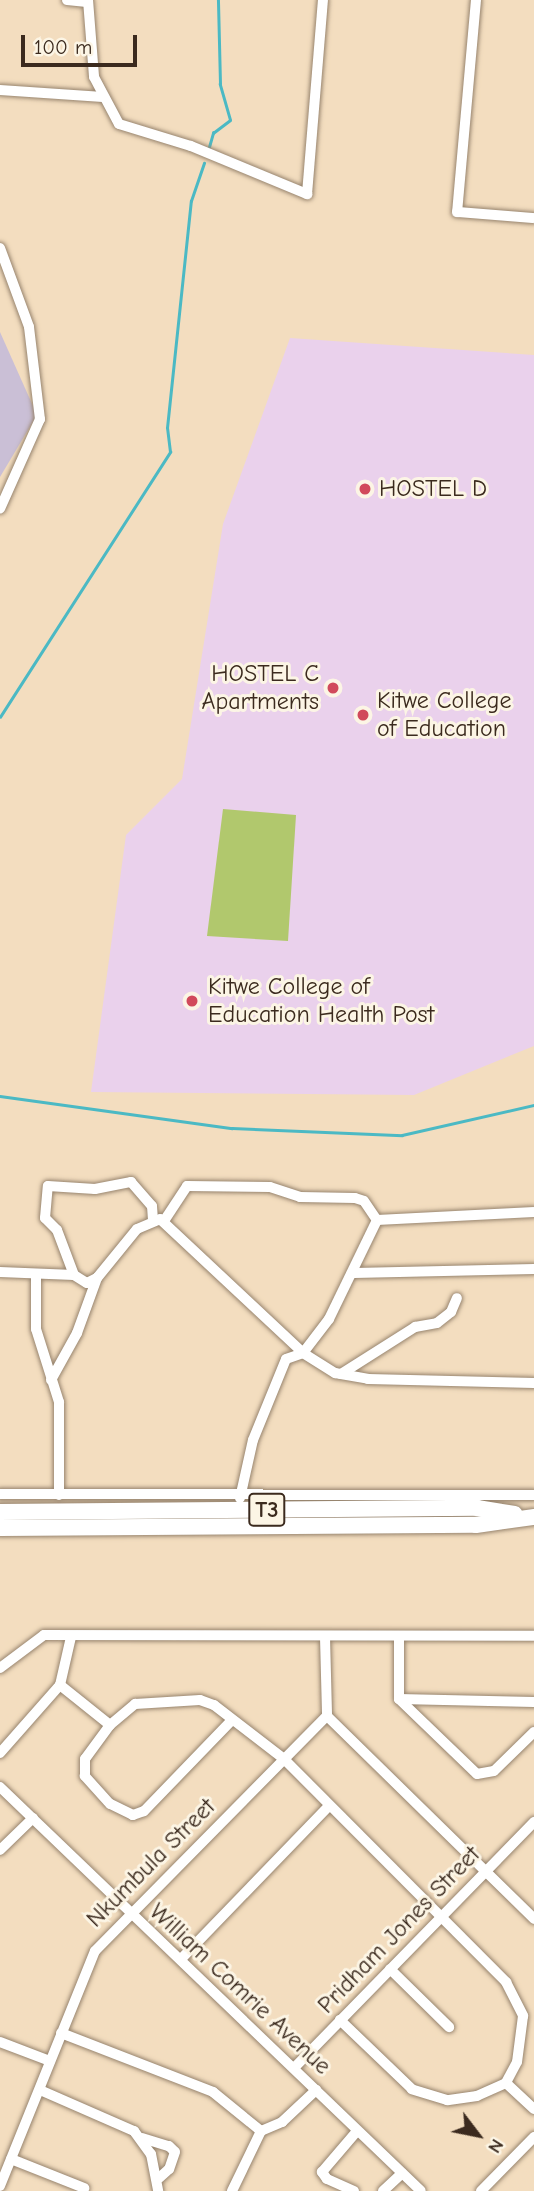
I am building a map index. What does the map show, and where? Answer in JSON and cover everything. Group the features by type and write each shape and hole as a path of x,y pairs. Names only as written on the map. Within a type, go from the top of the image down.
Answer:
{"highway":[{"name":"T3","path":"0,1512 477,1508 534,1517"},
{"name":"T3","path":"0,1528 476,1525 534,1517"}],"street":[{"path":"67,0 88,1 89,48 103,97 110,113 132,131 191,146 307,194 323,0"},
{"path":"476,0 457,212 534,218"},
{"path":"0,90 103,97"},
{"path":"0,248 29,327 40,419 0,509"},
{"path":"74,1275 57,1230 45,1219 48,1186 94,1189 131,1182 152,1206 159,1220 303,1353 341,1374 368,1380 534,1383"},
{"path":"51,1380 77,1333 97,1278 137,1228 159,1220 187,1186 270,1186 300,1197 355,1198 364,1201 377,1220"},
{"path":"377,1220 534,1212"},
{"path":"248,1527 239,1493 253,1440 286,1359 303,1353 354,1273 377,1220"},
{"path":"354,1273 534,1269"},
{"path":"0,1272 74,1275 87,1283 97,1278"},
{"path":"36,1275 36,1329 59,1402 58,1495"},
{"path":"341,1374 415,1327 437,1323 450,1312 457,1298"},
{"path":"0,1494 534,1495"},
{"path":"399,1636 399,1699 477,1774 494,1771 534,1732"},
{"path":"0,1668 34,1639 534,1636"},
{"path":"0,1753 60,1685 71,1637"},
{"path":"325,1637 327,1716 534,1919"},
{"path":"60,1685 110,1725"},
{"path":"399,1699 534,1702"},
{"path":"232,1720 144,1811 133,1815 110,1804 85,1776 85,1759 110,1725 142,1702 207,1701 284,1759 328,1807 506,1982 529,2019 517,2062 506,2083 477,2096 432,2098 412,2090 340,2020"},
{"name":"Nkumbula Street","path":"0,2186 95,1951 129,1913 327,1716"},
{"name":"William Comrie Avenue","path":"0,1787 129,1913 182,1958 421,2191"},
{"path":"182,1958 328,1807"},
{"path":"0,1850 33,1818"},
{"name":"Pridham Jones Street","path":"294,2068 485,1870 533,1827"},
{"path":"390,1969 449,2027"},
{"path":"61,2033 213,2092 261,2130"},
{"path":"0,2042 50,2061"},
{"path":"506,2083 534,2109"},
{"path":"40,2090 142,2138 169,2146 175,2152 169,2169 159,2178"},
{"path":"232,2191 261,2130 282,2122 316,2090"},
{"path":"354,2191 327,2179 322,2172 357,2131"},
{"path":"481,2191 534,2137"},
{"path":"142,2138 159,2178 159,2191"},
{"path":"11,2159 84,2188"},
{"path":"383,2191 402,2173"}],"shaded area":[{"path":"0,332 37,415 0,477"},
{"name":"Kitwe College of Education","path":"290,338 534,355 534,1046 414,1095 91,1092 126,835 182,779 223,524"}],"green space":[{"path":"223,809 296,815 288,941 207,936"}],"waterway":[{"path":"209,147 213,133 230,120 220,84 218,0"},
{"path":"0,717 170,452 167,428 191,201 204,163"},
{"path":"0,1096 232,1128 402,1135 534,1105"}],"place":[{"name":"HOSTEL D","path":"365,489"},
{"name":"HOSTEL C Apartments","path":"333,688"},
{"name":"Kitwe College of Education","path":"363,715"},
{"name":"Kitwe College of Education Health Post","path":"192,1001"}]}
